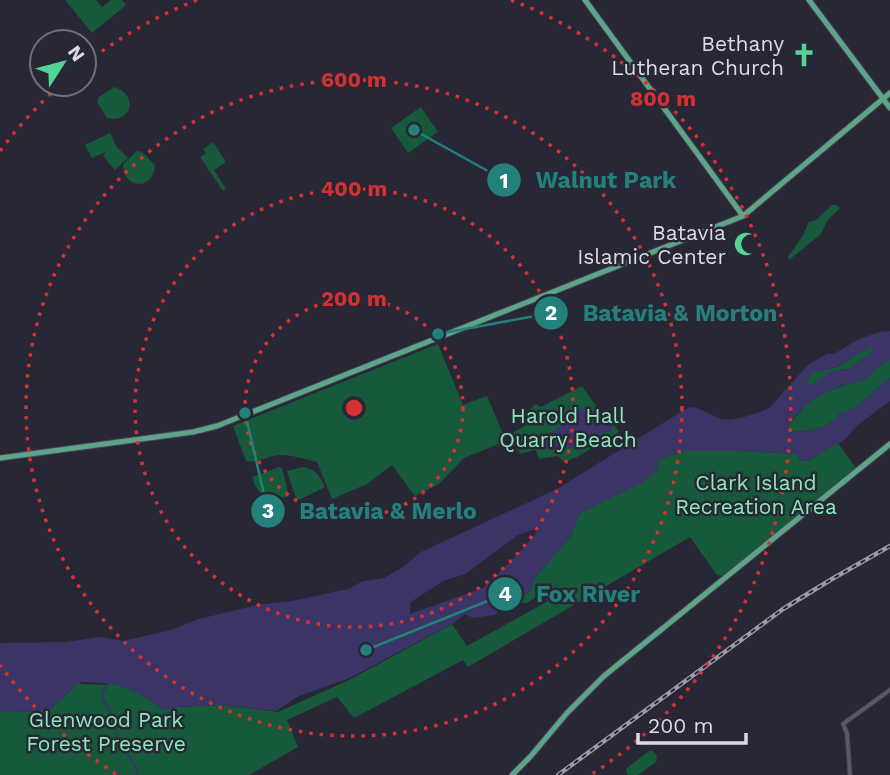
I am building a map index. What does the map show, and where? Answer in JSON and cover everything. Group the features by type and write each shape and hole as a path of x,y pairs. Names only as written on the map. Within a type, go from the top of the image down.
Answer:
{"main road":[{"path":"585,0 743,216"},
{"path":"809,0 890,108"},
{"path":"0,458 194,432 217,426 743,216 890,93"},
{"path":"512,775 597,682 890,444"}],"street":[{"path":"850,775 847,733 843,724 890,690"}],"green space":[{"path":"65,0 96,0 102,7 111,0 122,0 126,5 98,28 88,28"},
{"path":"114,87 122,91 129,101 127,113 116,119 107,118 97,102 99,97"},
{"path":"421,107 438,132 408,153 391,128"},
{"path":"110,133 116,146 128,158 115,170 103,156 106,152 92,158 85,145"},
{"path":"213,142 226,162 214,170 226,189 223,191 200,157 206,153 203,149"},
{"path":"137,151 142,152 155,165 150,179 139,184 128,179 123,164"},
{"path":"832,205 840,208 827,221 821,234 789,260 788,257 809,222 816,220"},
{"path":"438,344 463,405 487,396 506,441 464,458 439,484 415,496 392,465 367,484 332,499 317,462 281,455 246,461 233,426"},
{"path":"869,348 874,351 849,369 840,370 807,385 810,375 839,366"},
{"name":"Clark Island Recreation Area","path":"886,360 890,360 890,378 855,408 839,414 824,427 794,432 789,429 788,426 804,407 818,395 864,380"},
{"name":"Harold Hall Quarry Beach","path":"582,386 601,413 619,432 564,462 558,456 539,459 536,450 520,454 509,435 531,422 529,410 536,404 541,407"},
{"name":"Glenwood Park Forest Preserve","path":"838,443 856,468 724,576 717,575 690,537 468,667 463,660 354,718 337,697 287,720 298,747 249,775 0,775 0,712 48,711 80,682 107,685 109,682 132,690 164,710 220,705 278,712 351,679 452,624 467,646 548,601 539,595 527,603 512,603 529,592 534,579 570,537 579,514 602,502 665,457 684,451 741,451 797,454 801,461 809,460"},
{"path":"302,467 316,473 325,487 299,500 287,471"},
{"path":"282,468 289,496 276,499 265,497 252,477"},
{"path":"649,751 653,751 657,756 656,762 638,775 628,775 627,768"}],"shaded area":[{"path":"890,331 890,360 863,380 837,387 814,399 788,426 794,432 824,427 839,414 855,408 890,378 890,401 859,424 844,440 809,460 801,461 797,454 741,451 684,451 665,457 659,460 657,470 646,481 579,514 570,537 534,579 529,592 494,615 473,618 465,614 455,622 350,678 299,696 276,711 220,705 164,710 125,687 80,682 48,711 0,712 0,643 65,642 100,637 123,641 257,605 292,601 348,589 363,581 384,578 421,552 557,489 689,407 726,420 766,409 809,364 827,354 834,354 859,339","holes":["870,348 874,351 849,369 829,372 814,384 807,385 808,378 816,372 835,367","541,527 483,588 410,614 411,602 443,581 465,574 518,535"]},
{"path":"584,408 600,413 613,428 612,431 602,433 600,438 589,440 581,447 552,450 545,447 545,436 561,426 560,422 570,412 573,414"}],"waterway":[{"path":"109,682 102,697 113,716"},
{"path":"114,719 117,737 138,775"}],"railway":[{"path":"558,775 783,609 890,546"}],"place":[{"name":"Bethany Lutheran Church","path":"804,55"},
{"name":"Walnut Park","path":"414,130"},
{"name":"Batavia Islamic Center","path":"746,244"},
{"name":"Batavia & Morton","path":"438,334"},
{"name":"Batavia & Merlo","path":"245,413"},
{"name":"Fox River","path":"366,650"}]}
